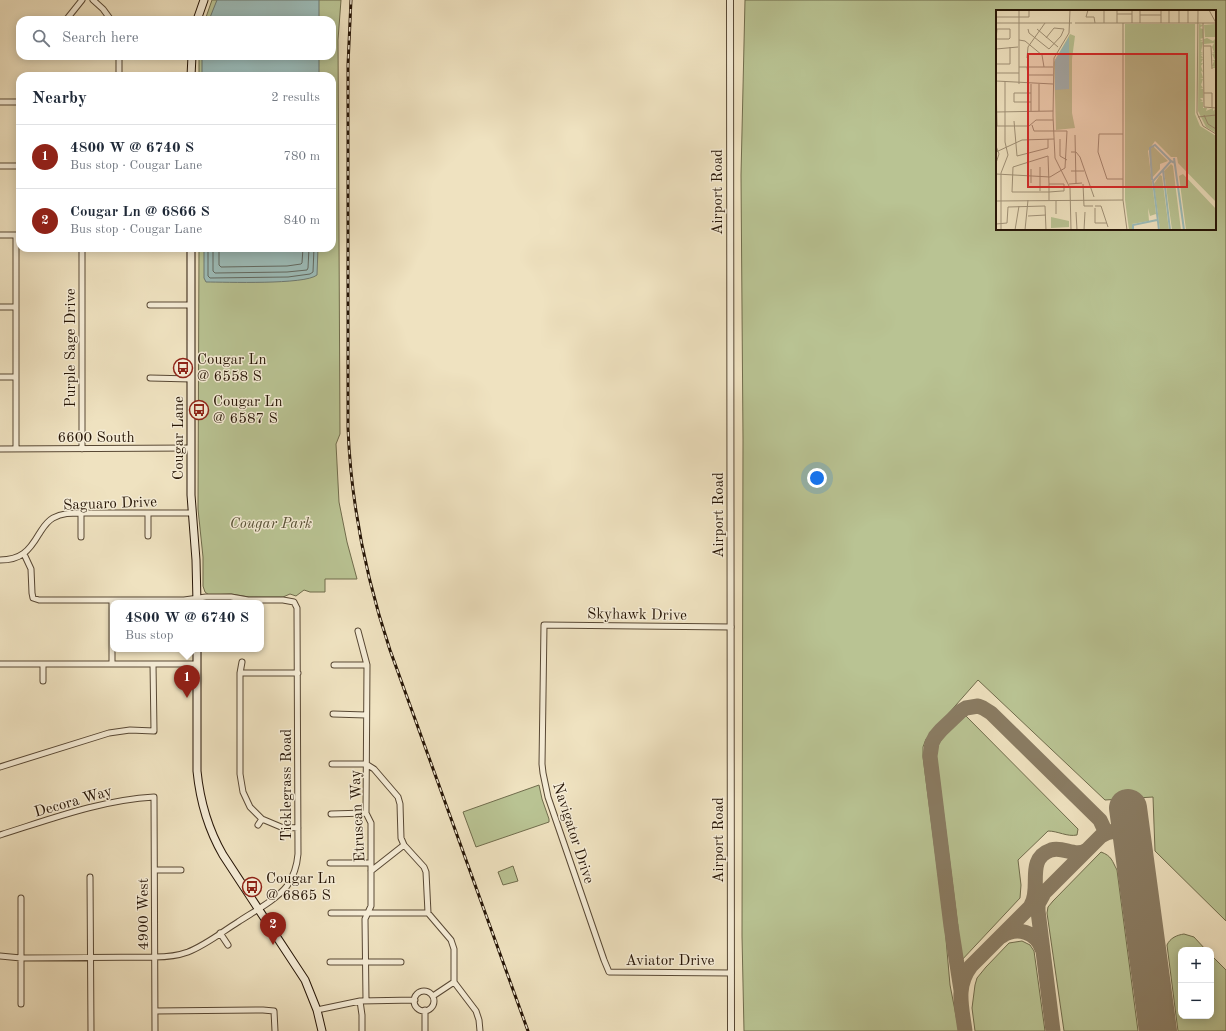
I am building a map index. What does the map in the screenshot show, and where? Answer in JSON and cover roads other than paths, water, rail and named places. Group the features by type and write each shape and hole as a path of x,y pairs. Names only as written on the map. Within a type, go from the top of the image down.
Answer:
{"main road":[{"path":"198,16 204,0"},
{"path":"191,72 192,60"},
{"name":"Cougar Lane","path":"191,252 192,513 196,560 197,600"},
{"path":"197,652 197,771 203,809 218,845 310,989 318,1010 322,1031"}],"street":[{"path":"69,16 82,0"},
{"path":"93,0 108,16"},
{"name":"Airport Road","path":"730,0 731,1031"},
{"path":"119,60 119,72"},
{"path":"0,102 16,102"},
{"path":"0,166 16,166"},
{"path":"0,235 16,235"},
{"path":"16,449 18,252"},
{"name":"Purple Sage Drive","path":"82,252 82,449"},
{"path":"150,305 191,305"},
{"path":"0,307 16,307"},
{"path":"0,377 16,377"},
{"path":"150,378 191,378"},
{"name":"6600 South","path":"0,449 191,448"},
{"path":"81,513 81,537"},
{"path":"148,513 148,536"},
{"name":"Saguaro Drive","path":"24,554 35,541 45,525 52,519 67,514 192,513"},
{"path":"0,560 16,558 24,554 31,568 33,598 46,601 110,600"},
{"name":"Ticklegrass Road","path":"0,956 21,958 155,957 186,953 199,947 259,908 282,891 292,877 298,860 297,608 294,602 283,600 248,600 231,597 206,600"},
{"path":"112,600 184,600"},
{"name":"Skyhawk Drive","path":"544,625 731,627"},
{"name":"Navigator Drive","path":"544,625 543,773 548,798 609,972"},
{"name":"Etruscan Way","path":"358,632 367,665 366,813 371,823 371,906 366,919 366,1000"},
{"path":"112,652 112,664"},
{"path":"242,662 240,673 241,786 247,802 254,812 262,819 281,827 298,828"},
{"path":"0,664 197,664"},
{"path":"43,664 43,681"},
{"path":"0,767 109,733 130,730 154,731 153,664"},
{"path":"334,665 367,665"},
{"path":"240,673 298,673"},
{"path":"333,714 366,715"},
{"path":"332,764 366,764 374,769 400,800 401,838 404,845 424,867 426,872 428,912 453,944 454,982 476,1011 480,1031"},
{"name":"Decora Way","path":"0,835 100,804 126,799 154,797"},
{"name":"4900 West","path":"154,797 155,1031"},
{"path":"331,814 366,813"},
{"path":"258,825 262,819"},
{"path":"371,871 404,845"},
{"path":"330,863 371,863"},
{"path":"155,870 181,870"},
{"path":"90,877 91,1031"},
{"path":"21,898 21,1004"},
{"path":"331,913 428,912"},
{"path":"220,933 228,945"},
{"path":"330,962 401,962"},
{"name":"Aviator Drive","path":"609,972 731,973"},
{"path":"433,996 454,982"},
{"path":"421,991 428,992 433,996 434,1004 430,1009 425,1010 417,1007 415,1000 416,995 421,991"},
{"path":"318,1010 366,1000 415,1000"},
{"path":"360,1001 362,1031"},
{"path":"425,1010 425,1031"},
{"path":"155,1011 274,1011 275,1031"}],"water":[{"path":"217,0 319,0 319,16 211,16"},
{"path":"202,60 319,60 319,72 202,72"},
{"path":"204,252 318,252 317,275 310,278 282,282 206,282 204,278"}],"railway":[{"path":"351,0 348,65 348,428 352,485 356,513 367,568 381,623 528,1031"}],"place":[{"name":"Cougar Ln @ 6558 S","path":"183,368"},
{"name":"Cougar Ln @ 6587 S","path":"199,410"},
{"name":"4800 W @ 6740 S","path":"187,698"},
{"name":"Cougar Ln @ 6865 S","path":"252,887"},
{"name":"Cougar Ln @ 6866 S","path":"273,945"}],"park label":[{"name":"Cougar Park","path":"271,523"}]}
